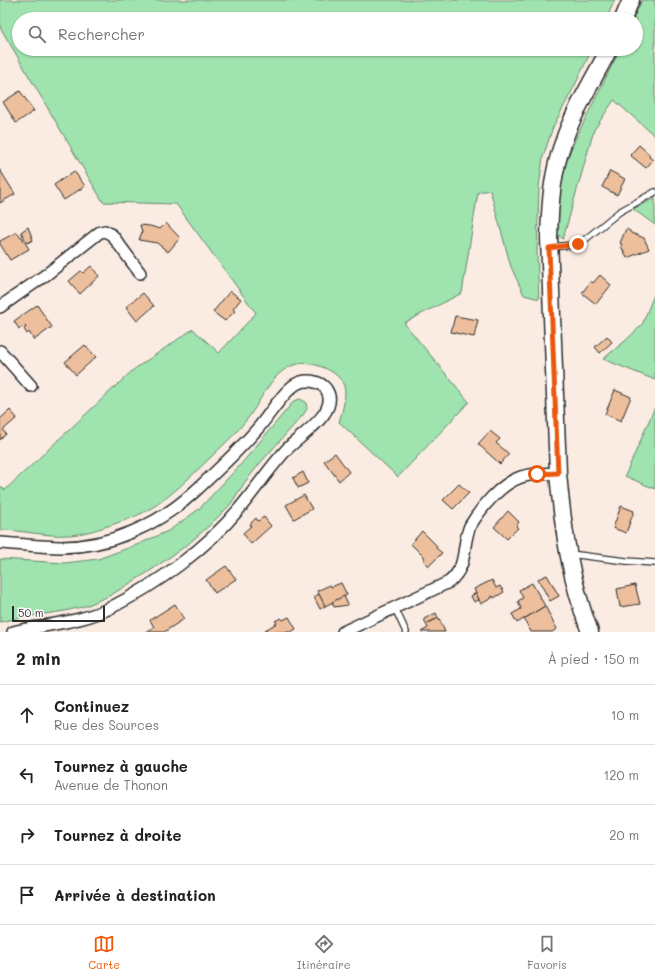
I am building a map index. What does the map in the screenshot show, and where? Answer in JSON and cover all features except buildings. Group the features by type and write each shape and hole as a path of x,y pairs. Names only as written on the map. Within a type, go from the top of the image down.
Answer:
{"main road":[{"path":"626,12 631,0"},
{"path":"590,632 574,586 567,554 558,473 549,248 550,209 553,180 557,161 572,120 605,56"}],"street":[{"path":"0,307 47,274 100,232 105,231 112,235 140,273"},
{"path":"0,351 31,386"},
{"path":"0,543 62,547 82,546 112,539 141,528 162,518 194,493 243,445 282,398 298,383 313,381 320,383 327,390 329,401 328,408 320,419 287,448 239,509 215,535 197,550 144,588 109,609 82,619 13,632"},
{"path":"343,632 443,586 455,578 462,565 470,526 485,506 506,486 520,477 558,473"}],"lane":[{"path":"549,248 573,245 582,242 619,212 655,192"},
{"path":"567,554 626,561 655,562"},
{"path":"395,608 406,632"}],"green space":[{"path":"0,0 615,0 609,12 12,12 12,47 0,27"},
{"path":"642,0 655,0 655,136 614,100 594,130 563,239 555,232 561,185 566,162 575,140 617,56 643,56 643,12 636,12"},
{"path":"17,56 589,56 553,127 543,157 539,187 537,253 539,299 524,295 511,267 490,190 478,192 462,293 404,323 469,402 398,477 339,422 344,404 345,390 337,375 317,365 304,363 289,367 281,372 268,386 248,418 225,444 176,490 148,510 131,518 84,533 52,535 0,530 0,486 5,490 133,370 193,329 219,353 256,313 176,204 103,202"},
{"path":"655,198 655,225 633,209"},
{"path":"655,292 655,380 603,359 642,325"},
{"path":"300,399 306,402 307,409 303,415 261,462 245,482 230,505 187,545 150,571 111,595 86,606 0,622 0,559 65,563 98,559 139,544 170,530 199,509 242,463 294,401"},
{"path":"655,407 655,489 625,476"}],"route":[{"path":"537,474 558,473 549,248 578,244"}]}
